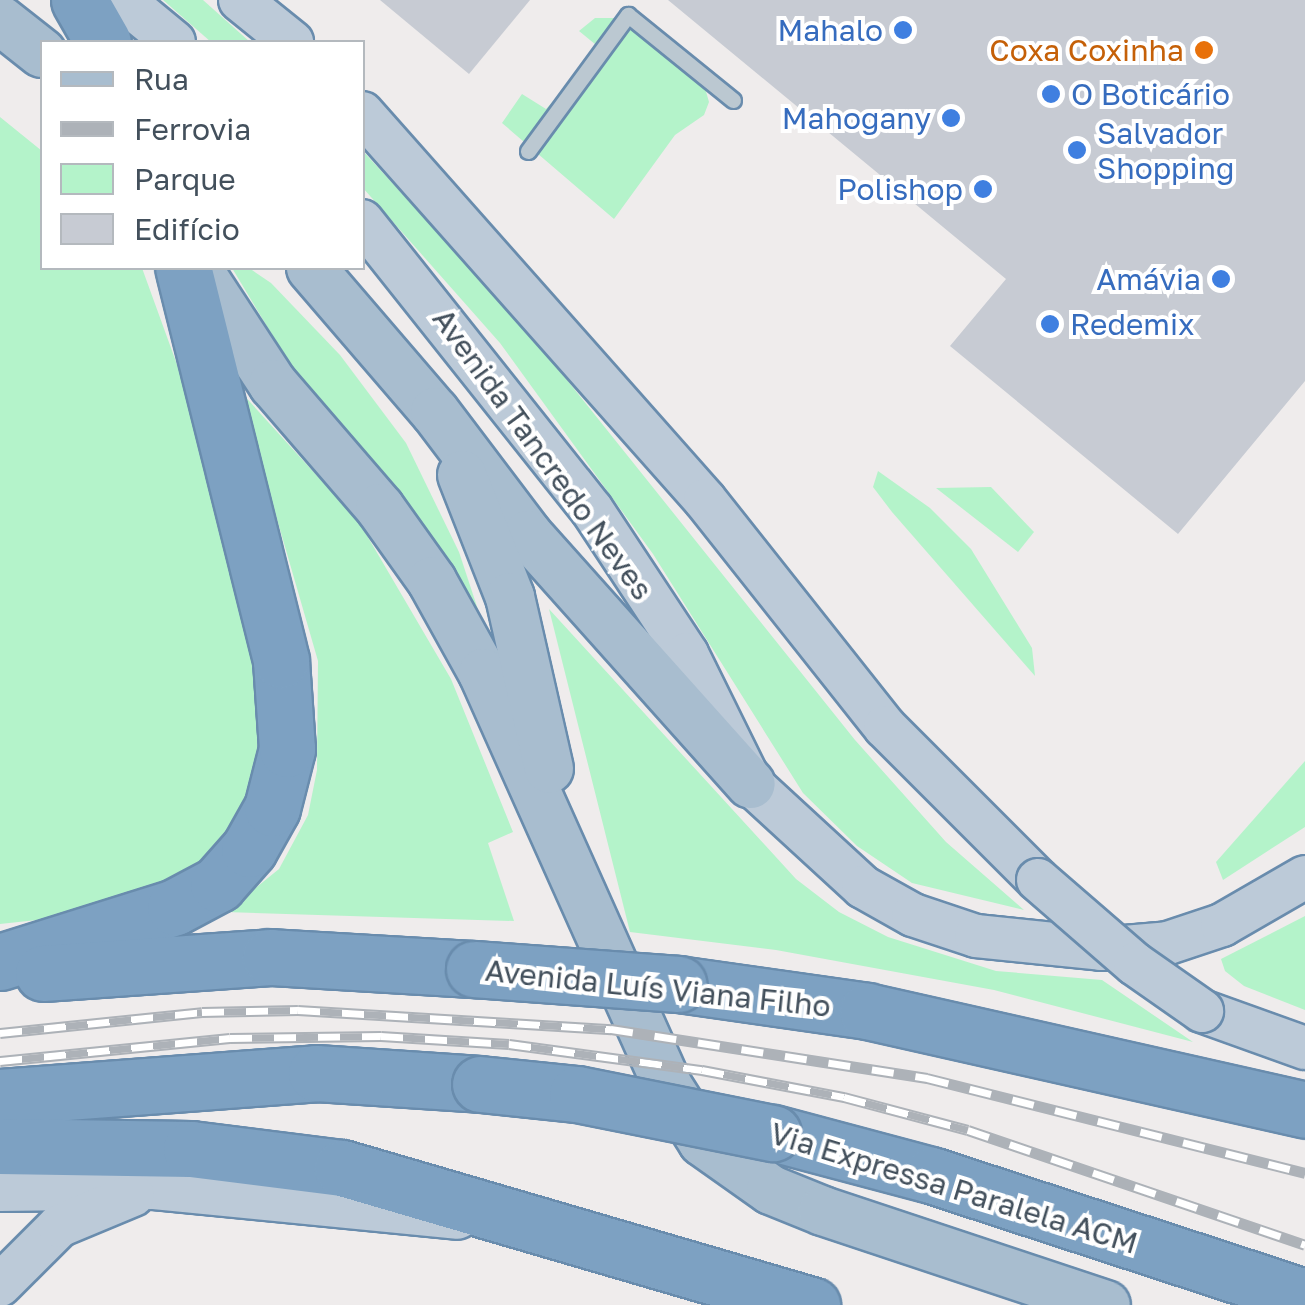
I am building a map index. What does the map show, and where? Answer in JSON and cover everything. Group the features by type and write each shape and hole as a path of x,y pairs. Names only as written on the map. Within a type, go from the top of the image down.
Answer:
{"highway":[{"path":"78,0 102,40"},
{"path":"0,962 175,907 218,884 249,850 272,808 288,750 281,660 184,270"},
{"name":"Avenida Luís Viana Filho","path":"0,977 270,957 678,984 867,1011 1296,1106"},
{"name":"Via Expressa Paralela ACM","path":"0,1097 316,1073 577,1094 773,1132 931,1175 1305,1297"},
{"path":"0,1146 191,1148 342,1168 555,1226 812,1305"}],"main road":[{"path":"0,20 40,51"},
{"path":"198,270 273,384 380,508 432,582 483,673 686,1120 723,1159 823,1212 1106,1305"},
{"name":"Avenida Tancredo Neves","path":"313,270 435,412 528,535 751,784"},
{"path":"435,412 510,598 578,889"}],"street":[{"path":"123,0 172,40"},
{"path":"240,0 290,40"},
{"path":"365,116 705,500 885,727 1038,880 1135,964 1202,1011 1246,1032 1305,1048"},
{"name":"Avenida Tancredo Neves","path":"365,225 482,364 592,510 686,654 751,784 818,850 896,906 976,936 1045,948 1168,943 1275,900 1305,877"},
{"path":"0,1285 58,1226 154,1188"},
{"path":"0,1190 154,1188 555,1226"}],"lane":[{"path":"528,151 628,14 734,100"}],"green space":[{"path":"163,0 203,0 248,40 209,40"},
{"path":"595,18 617,18 705,88 709,102 704,115 675,135 614,219 502,123 522,94 546,109 601,49 579,31"},
{"path":"0,117 40,149 40,270 143,270 200,428 259,639 264,766 231,843 173,890 83,915 0,924"},
{"path":"365,153 527,330 855,740 946,842 1024,910 912,883 857,846 803,793 653,554 500,343 365,190"},
{"path":"233,270 252,270 271,283 340,355 406,443 459,552 487,637 301,383"},
{"path":"240,391 359,522 451,679 513,832 488,843 514,921 226,912 279,869 308,815 317,770 318,661"},
{"path":"878,471 930,508 971,549 1032,648 1035,676 892,512 873,487"},
{"path":"991,487 1034,532 1018,552 936,488"},
{"path":"549,609 796,879 839,912 888,937 996,971 1102,980 1193,1042 994,990 776,950 630,932"},
{"path":"1305,761 1305,827 1223,880 1216,862"},
{"path":"1305,916 1305,1010 1244,986 1225,971 1221,959"}],"building":[{"path":"380,0 530,0 469,74"},
{"name":"Salvador Shopping","path":"668,0 1305,0 1305,381 1178,534 950,346 1006,279"}],"railway":[{"path":"0,1033 202,1012 298,1010 611,1029 927,1078 1305,1173"},
{"path":"0,1061 230,1038 381,1036 509,1044 702,1070 844,1097 968,1130 1305,1245"}],"place":[{"name":"Mahalo","path":"903,30"},
{"name":"Coxa Coxinha","path":"1204,50"},
{"name":"O Boticário","path":"1051,94"},
{"name":"Mahogany","path":"951,118"},
{"name":"Salvador Shopping","path":"1077,150"},
{"name":"Polishop","path":"983,189"},
{"name":"Amávia","path":"1221,279"},
{"name":"Redemix","path":"1050,324"}]}
